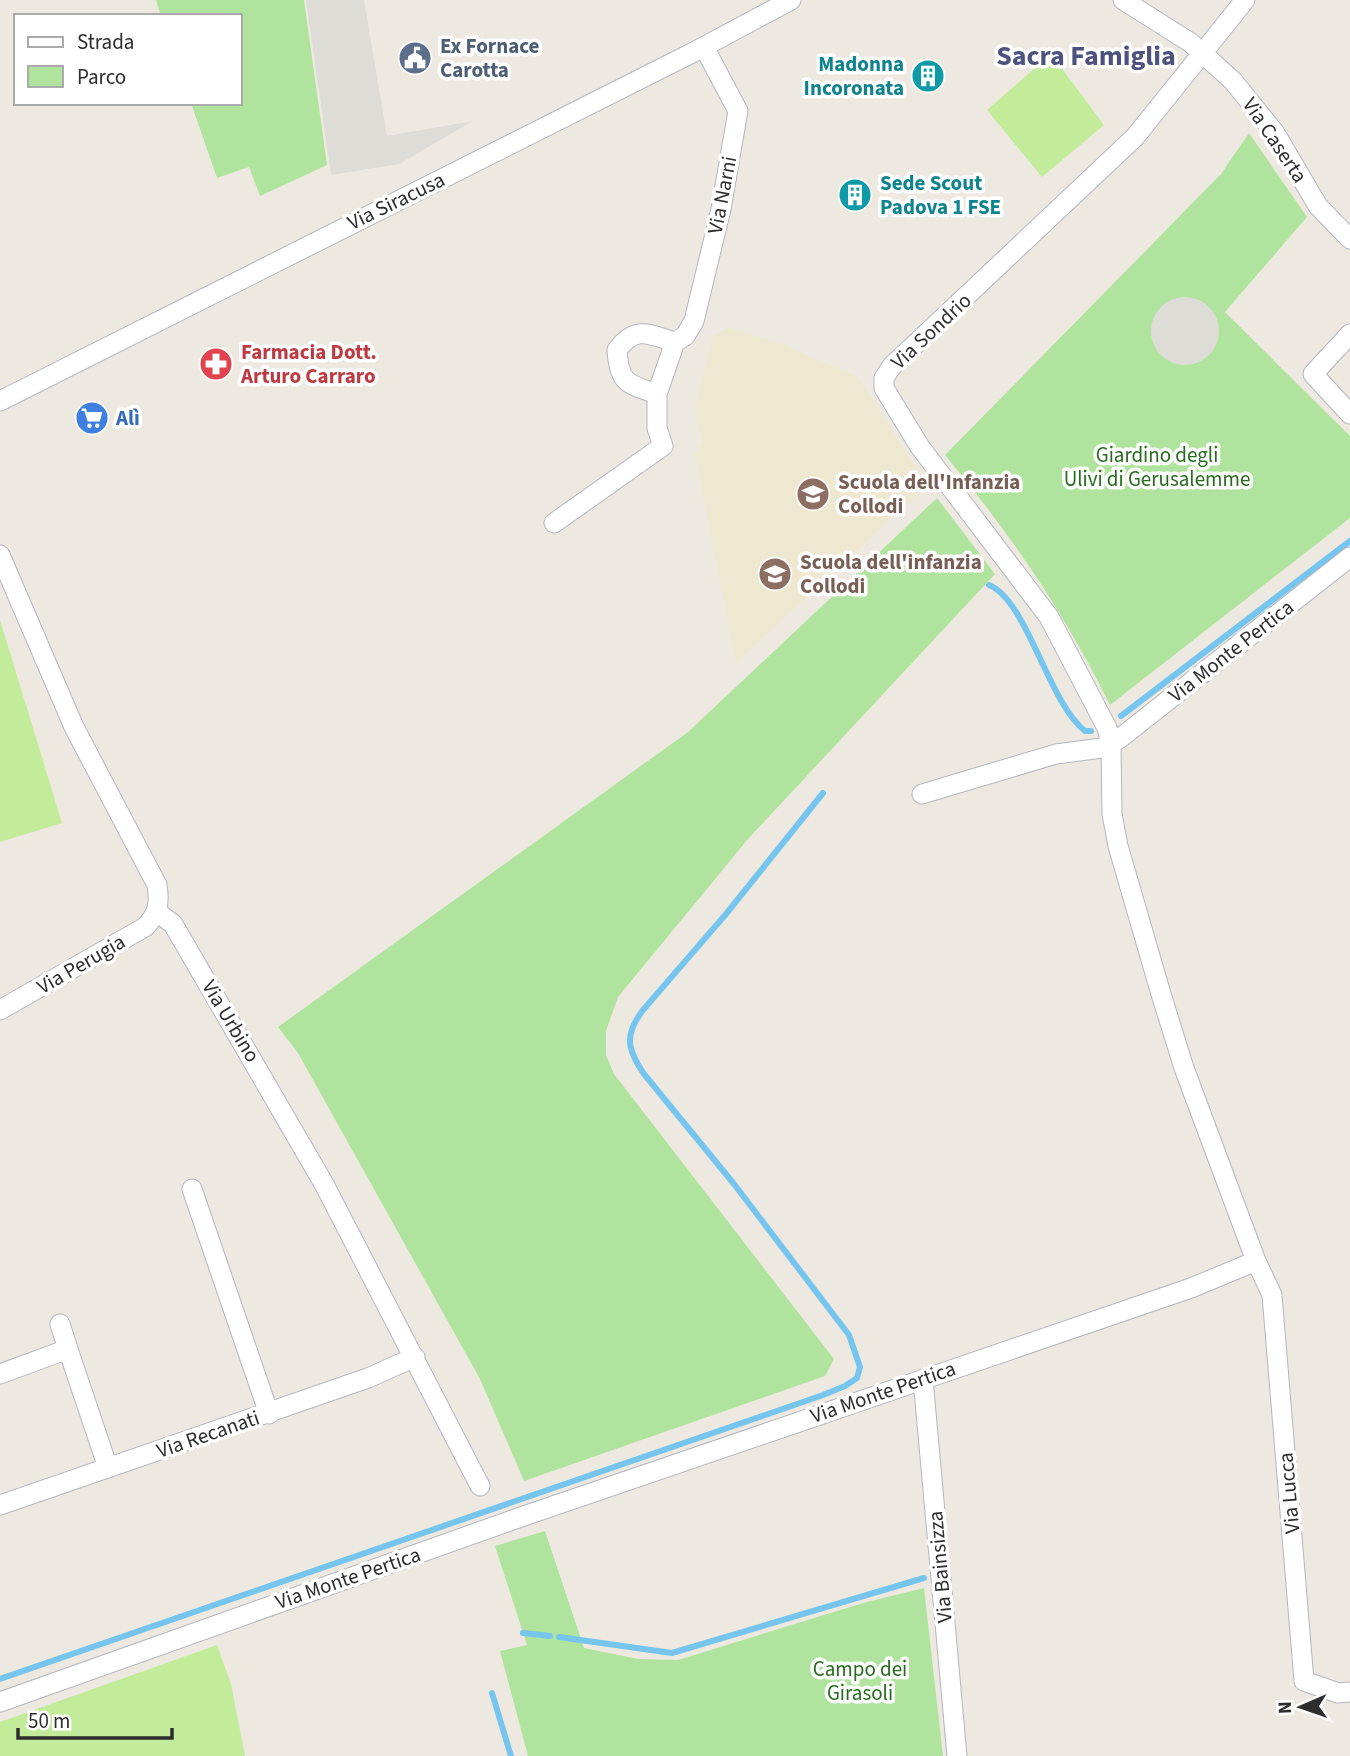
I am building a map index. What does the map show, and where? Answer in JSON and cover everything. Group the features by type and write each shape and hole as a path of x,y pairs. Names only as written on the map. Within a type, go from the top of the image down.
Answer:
{"street":[{"name":"Via Siracusa","path":"0,401 704,47 791,0"},
{"name":"Via Caserta","path":"1123,0 1163,23 1204,54 1252,102 1318,206 1350,239"},
{"name":"Via Sondrio","path":"1111,743 1099,713 1049,617 920,447 884,388 884,378 892,366 1135,137 1245,0"},
{"name":"Via Narni","path":"554,523 663,446 657,428 657,394 675,342 685,336 694,321 722,209 738,111 704,47"},
{"path":"657,394 628,384 621,376 617,350 627,336 641,332 675,342"},
{"path":"1350,334 1313,374 1350,414"},
{"path":"0,555 74,727 157,885 157,912"},
{"name":"Via Monte Pertica","path":"922,794 1056,754 1098,748 1111,743 1275,619 1350,556"},
{"path":"1111,743 1112,814 1118,846 1184,1068 1256,1261"},
{"name":"Via Perugia","path":"0,1010 145,927 157,912"},
{"name":"Via Urbino","path":"157,912 173,924 262,1073 415,1357 480,1486"},
{"path":"192,1189 268,1414"},
{"name":"Via Monte Pertica","path":"0,1702 1191,1288 1256,1261"},
{"name":"Via Lucca","path":"1256,1261 1272,1295 1304,1681 1338,1693 1350,1692"},
{"path":"60,1324 108,1468"},
{"path":"0,1374 68,1349"},
{"name":"Via Recanati","path":"0,1505 369,1378 415,1357"},
{"name":"Via Bainsizza","path":"923,1379 957,1756"}],"shaded area":[{"path":"306,0 364,0 387,136 473,121 399,164 331,175"},
{"path":"1185,297 1198,300 1209,307 1216,318 1219,331 1216,344 1209,355 1198,362 1185,365 1172,362 1161,355 1154,344 1151,331 1154,318 1161,307 1172,300"},
{"name":"Scuola dell'infanzia Collodi","path":"729,328 784,345 858,377 927,485 736,663 695,453 702,443 695,407 713,335"}],"green space":[{"path":"156,0 304,0 327,165 260,196 249,167 217,178 192,105 242,105 242,14 160,14"},
{"path":"1051,54 1104,125 1042,177 987,110"},
{"name":"Giardino degli Ulivi di Gerusalemme","path":"1249,133 1307,217 1225,312 1350,436 1350,518 1110,705 1093,671 1035,575 992,514 945,455 1221,174"},
{"path":"937,498 995,574 748,839 618,997 606,1031 606,1055 614,1074 834,1359 825,1376 524,1481 480,1379 298,1053 278,1027 688,732"},
{"path":"0,620 62,823 0,842"},
{"name":"Campo dei Girasoli","path":"545,1531 584,1648 638,1659 678,1660 863,1603 924,1588 943,1756 528,1756 500,1651 527,1645 495,1546"},
{"path":"217,1645 231,1684 245,1756 0,1756 0,1722"}],"waterway":[{"path":"1121,716 1350,541"},
{"path":"989,585 1003,594 1015,610 1072,717 1085,731 1091,731"},
{"path":"0,1679 823,1395 857,1378 860,1367 849,1335 734,1184 644,1074 634,1057 630,1042 633,1027 643,1010 726,914 823,793"},
{"path":"559,1637 672,1653 924,1578"},
{"path":"523,1633 550,1636"},
{"path":"492,1693 511,1756"}],"place":[{"name":"Ex Fornace Carotta","path":"415,58"},
{"name":"Madonna Incoronata","path":"928,76"},
{"name":"Sede Scout Padova 1 FSE","path":"855,195"},
{"name":"Farmacia Dott. Arturo Carraro","path":"216,364"},
{"name":"Alì","path":"92,418"},
{"name":"Scuola dell'Infanzia Collodi","path":"813,494"},
{"name":"Scuola dell'infanzia Collodi","path":"775,574"}],"district":[{"name":"Sacra Famiglia","path":"1086,56"}]}
